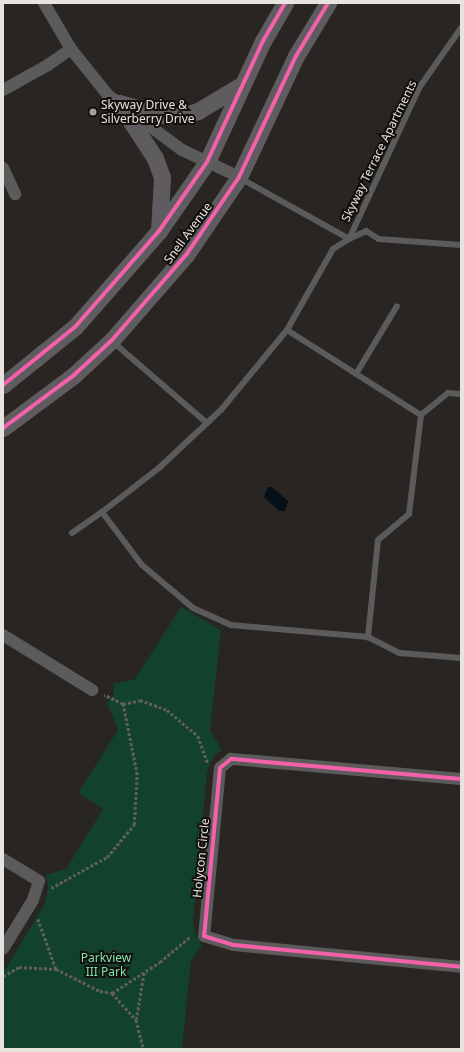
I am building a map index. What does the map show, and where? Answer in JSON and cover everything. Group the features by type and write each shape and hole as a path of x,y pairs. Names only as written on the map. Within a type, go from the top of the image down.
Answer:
{"main road":[{"name":"Snell Avenue","path":"3,385 75,327 159,230 207,162 243,84 285,3"},
{"name":"Snell Avenue","path":"3,428 74,375 112,340 186,255 239,177 296,56 328,3"},
{"path":"119,103 167,116 185,115 198,111 243,84"},
{"path":"119,103 155,158 162,177 159,230"}],"street":[{"path":"44,3 71,49 88,72 119,103 182,150 239,177"},
{"path":"3,90 48,65 71,49"},
{"path":"3,168 15,194"},
{"path":"3,635 92,690"},
{"path":"220,768 231,759 461,779"},
{"name":"Holycon Circle","path":"204,936 220,768"},
{"path":"3,859 39,881 33,900 3,949"},
{"path":"204,936 234,945 461,967"}],"lane":[{"name":"Skyway Terrace Apartments","path":"239,177 349,239 419,88 461,28"},
{"path":"72,533 102,512 160,467 207,423 287,330 333,249 366,231 379,239 461,245"},
{"path":"356,374 397,306"},
{"path":"287,330 420,415"},
{"path":"112,340 207,423"},
{"path":"368,637 378,540 409,514 420,415 448,393 461,394"},
{"path":"102,512 142,565 192,608 231,625 368,637 400,653 461,658"}],"path":[{"path":"92,690 123,704 140,700 167,710 198,736 206,763 220,768"},
{"path":"56,969 33,900 107,857 134,825 137,775 123,704"},
{"path":"112,993 144,972 191,936 204,936"},
{"path":"3,976 19,967 56,969 100,991 112,993 136,1020"},
{"path":"144,972 136,1020 144,1049"}],"green space":[{"name":"Parkview III Park","path":"181,607 221,630 210,730 222,750 213,757 207,772 193,923 196,936 202,945 191,961 182,1049 3,1049 3,973 45,903 48,887 46,875 66,869 103,809 78,793 118,730 107,703 114,694 113,684 135,679"}],"shaded area":[{"path":"268,487 272,487 288,501 285,511 279,511 264,497"}],"cycle path":[{"path":"3,385 75,327 159,231 207,162 263,41 285,3"},
{"path":"3,428 74,375 112,340 186,255 239,177 296,56 328,3"},
{"path":"461,779 231,759 220,768 204,936 234,945 461,967"}],"place":[{"name":"Skyway Drive & Silverberry Drive","path":"93,112"}]}
